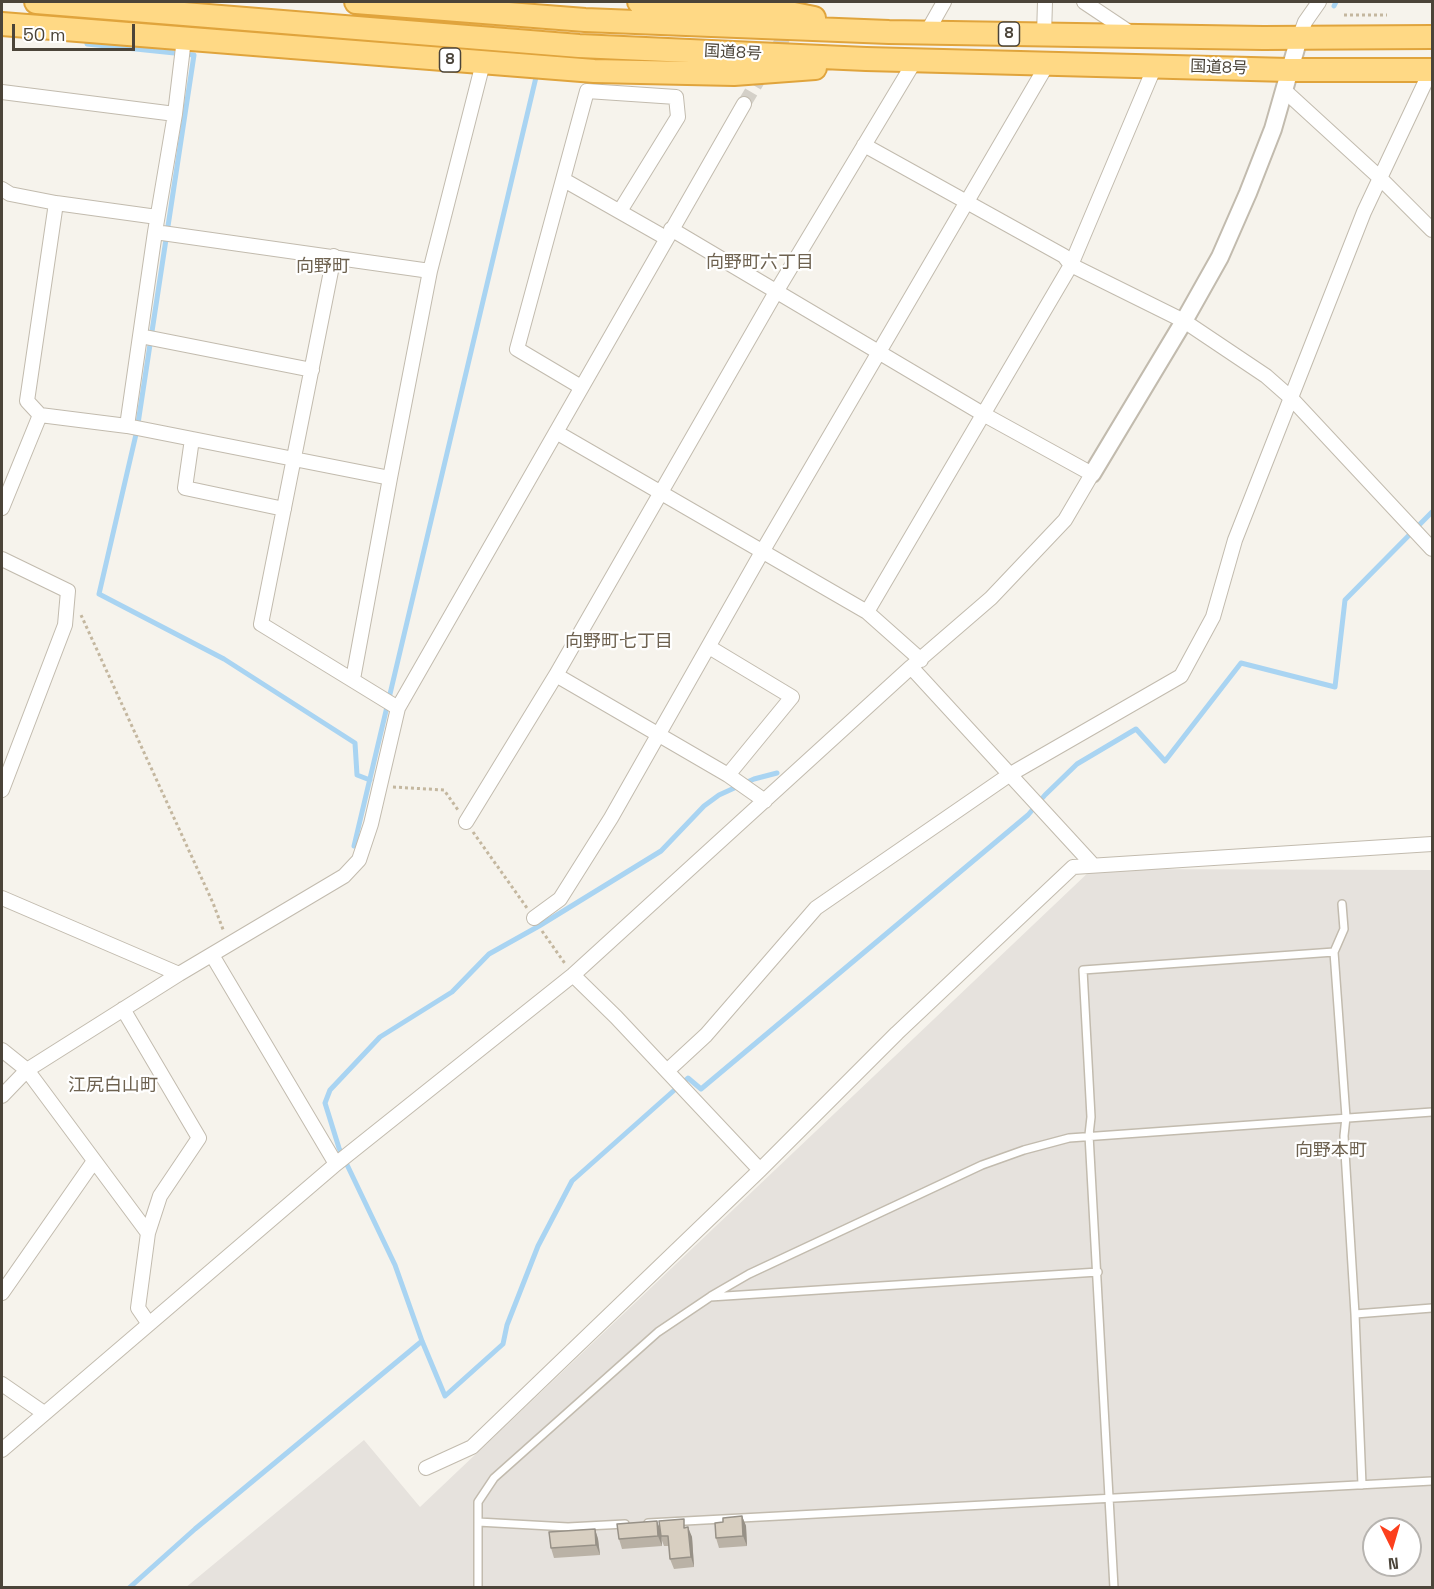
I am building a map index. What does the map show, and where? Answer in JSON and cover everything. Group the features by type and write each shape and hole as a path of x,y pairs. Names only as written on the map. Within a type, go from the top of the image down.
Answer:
{"highway":[{"name":"国道8号","path":"36,2 579,46 1155,66 1287,81 1432,70"},
{"name":"国道8号","path":"356,2 585,20 889,32 1134,36 1302,30 1432,37"},
{"name":"8","path":"639,2 784,7 889,32"},
{"name":"8","path":"2,24 483,63 692,75 795,70 908,59"}],"street":[{"path":"927,32 944,2"},
{"path":"1044,35 1045,2"},
{"path":"1084,2 1134,36"},
{"path":"2,1450 336,1164 573,975 991,598 1065,520 1185,321 1220,257 1273,129 1302,30 1305,2"},
{"path":"1302,30 1319,2"},
{"path":"136,427 147,338 155,232 175,114 184,39"},
{"path":"466,822 556,675 776,292 864,145 908,59"},
{"path":"353,679 430,271 483,63"},
{"path":"534,918 560,899 611,818 762,552 1048,63"},
{"path":"867,612 1071,266 1155,66"},
{"path":"667,1071 706,1035 816,908 1009,775 1181,676 1213,617 1235,540 1379,177 1432,70"},
{"path":"1287,81 1432,230"},
{"path":"582,387 517,349 586,91 676,97 678,117 620,211"},
{"path":"2,92 175,114"},
{"path":"2,1096 27,1070 179,974 344,876 359,860 371,824 398,708 744,104"},
{"path":"864,145 1064,256 1071,266 1185,321 1266,376 1291,398 1432,549"},
{"path":"564,180 776,292 983,414 1092,474"},
{"path":"2,189 10,194 56,203 157,217"},
{"path":"56,203 27,401 40,415 136,427 390,478"},
{"path":"155,232 430,271"},
{"path":"334,256 261,624 398,708"},
{"path":"147,338 312,370"},
{"path":"2,508 40,415"},
{"path":"556,432 867,612 916,664 1009,775 1093,865"},
{"path":"192,439 185,488 284,509"},
{"path":"2,559 68,591 65,625 2,790"},
{"path":"709,647 792,697 728,776"},
{"path":"556,675 728,776 765,801"},
{"path":"426,1468 472,1447 760,1170 897,1033 1073,867 1432,844"},
{"path":"2,898 179,974"},
{"path":"212,955 336,1164"},
{"path":"573,975 616,1017 760,1170"},
{"path":"123,1009 199,1138 160,1196 148,1233 138,1308 149,1324"},
{"path":"2,1050 27,1070 148,1233"},
{"path":"2,1293 94,1161"},
{"path":"2,1384 44,1413"}],"lane":[{"path":"1342,904 1344,929 1334,952 1347,1117 1344,1136 1355,1314 1362,1485"},
{"path":"1114,1587 1089,1135 1091,1117 1083,970 1334,952"},
{"path":"478,1587 478,1502 494,1478 658,1332 748,1274 982,1165 1069,1138 1432,1112"},
{"path":"710,1297 1098,1272"},
{"path":"1355,1314 1432,1308"},
{"path":"478,1522 568,1527 1432,1481"}],"path":[{"path":"1344,15 1387,15"},
{"path":"68,591 209,892 228,945"},
{"path":"380,786 444,790 573,975"}],"shaded area":[{"path":"1092,869 1432,870 1432,1587 185,1588 364,1440 420,1507"}],"building":[{"path":"742,1516 743,1536 716,1538 715,1523 723,1522 723,1518"},
{"path":"684,1519 684,1528 688,1527 691,1557 670,1559 668,1536 661,1536 659,1521"},
{"path":"657,1521 658,1536 619,1539 617,1524"},
{"path":"595,1529 596,1545 551,1548 549,1532"}],"waterway":[{"path":"1334,6 1336,2"},
{"path":"86,36 87,44 194,55 137,430 99,594 224,659 355,743 357,775 370,780"},
{"path":"354,846 537,73"},
{"path":"777,773 754,779 719,795 704,806 661,851 489,954 452,992 380,1037 330,1090 325,1103 339,1148 395,1265 422,1341 445,1396 503,1344 507,1325 538,1246 572,1181 688,1078 701,1089 1028,815 1077,764 1136,729 1165,761 1241,663 1335,687 1345,600 1432,512"},
{"path":"129,1588 195,1529 422,1341"}],"tunnel":[{"path":"744,104 805,2"}],"district":[{"name":"向野町六丁目","path":"760,263"},
{"name":"向野町","path":"323,267"},
{"name":"向野町七丁目","path":"619,642"},
{"name":"江尻白山町","path":"113,1086"},
{"name":"向野本町","path":"1331,1151"}]}
